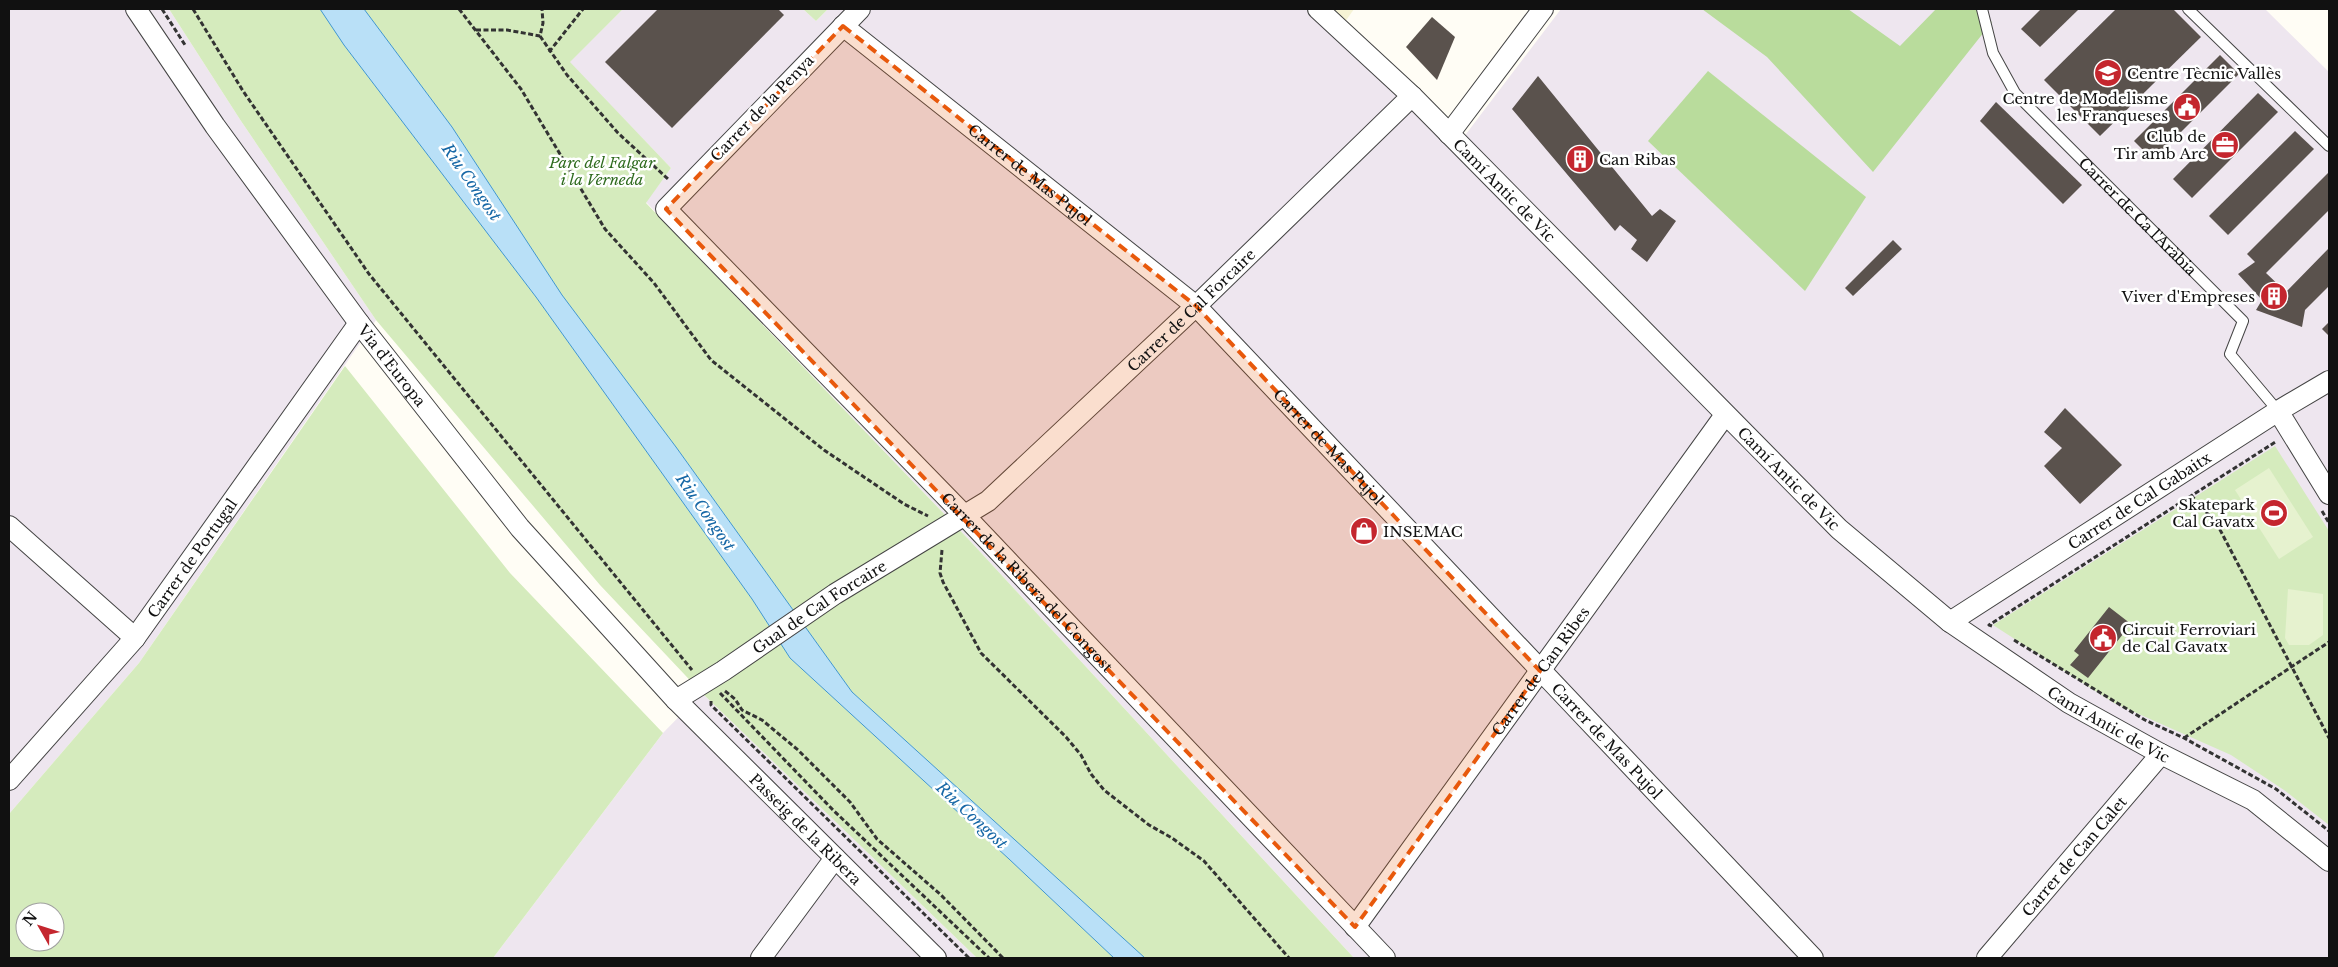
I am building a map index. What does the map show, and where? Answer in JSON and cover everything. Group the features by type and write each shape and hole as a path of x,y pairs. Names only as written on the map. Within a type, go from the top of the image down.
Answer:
{"street":[{"name":"Via d'Europa","path":"136,9 215,126 359,323 520,528 676,700"},
{"name":"Carrer de la Penya","path":"666,209 860,9"},
{"name":"Camí Antic de Vic","path":"1318,9 1412,96 1839,529 1950,622 2069,703 2161,754 2253,800 2329,861"},
{"path":"1449,134 1543,9"},
{"name":"Carrer de Mas Pujol","path":"843,26 1196,306 1813,958"},
{"name":"Carrer de Cal Forcaire","path":"956,521 988,501 1196,306 1412,96"},
{"name":"Carrer de la Ribera del Congost","path":"666,209 956,521 1385,958"},
{"name":"Carrer de Portugal","path":"9,780 135,638 359,323"},
{"name":"Carrer de Cal Gabaitx","path":"1950,622 2278,411 2329,381"},
{"name":"Carrer de Ca l'Aràbia","path":"2278,411 2324,500"},
{"name":"Carrer de Can Ribes","path":"1355,927 1725,415"},
{"name":"Gual de Cal Forcaire","path":"676,700 710,682 835,594 956,521"},
{"path":"9,526 135,638"},
{"name":"Passeig de la Ribera","path":"676,700 936,958"},
{"name":"Carrer de Can Calet","path":"1987,958 2161,754"},
{"path":"761,958 835,858"}],"lane":[{"name":"Carrer de Ca l'Aràbia","path":"1982,9 1993,53 2016,94 2243,321 2230,354 2278,411"},
{"path":"2188,9 2329,146"}],"path":[{"path":"162,9 188,50"},
{"path":"193,9 243,91 369,274 691,669 735,699 742,710 762,720 798,750 850,802 877,838 941,895 1003,958"},
{"path":"459,9 521,89 605,229 654,283 711,360 824,450 904,504 956,521 940,573 981,653 1066,737 1081,755 1091,774 1104,790 1149,825 1204,860 1289,958"},
{"path":"542,9 543,23 540,36 567,75 618,133 681,192"},
{"path":"550,52 583,9"},
{"path":"475,30 507,30 540,36"},
{"path":"1996,630 1989,625 2277,441 2282,449"},
{"path":"2191,496 2217,524 2329,738"},
{"path":"2324,500 2329,523"},
{"path":"2012,639 2145,720 2184,738 2276,789 2329,831"},
{"path":"2184,738 2329,642"},
{"path":"710,682 711,705 969,958"},
{"path":"710,682 711,705"},
{"path":"710,682 833,810 989,958"}],"highlighted area":[{"path":"843,26 1196,306 1540,671 1355,927 666,209"}],"shaded area":[{"path":"9,9 169,9 241,121 376,320 139,663 9,814"},
{"path":"623,9 803,9 816,21 828,9 1317,9 1460,142 1561,9 2265,9 2329,72 2329,958 1354,958 972,543 646,202 671,168 569,62"},
{"path":"1319,9 1354,9 1340,29"},
{"path":"702,693 977,958 493,958 663,733"}],"green space":[{"path":"169,9 320,9 344,45 536,297 752,599 790,658 1114,958 977,958 702,693 600,585 376,320 241,121"},
{"name":"Parc del Falgar i la Verneda","path":"364,9 623,9 570,62 671,168 646,203 972,543 1354,958 1145,958 852,692 676,447 562,295 452,127"},
{"path":"803,9 828,9 816,21"},
{"path":"1702,9 1848,9 1900,46 1936,9 1975,9 1992,22 1873,172 1767,57"},
{"path":"1708,71 1866,197 1805,291 1648,141"},
{"path":"345,366 510,573 663,733 493,958 9,958 9,814 139,663"},
{"path":"2275,446 2329,531 2329,825 2284,790 2231,755 2114,703 1993,625"},
{"name":"Skatepark Cal Gavatx","path":"2269,468 2313,537 2279,559 2235,490"},
{"path":"2288,589 2323,594 2323,635 2309,645 2289,645 2285,638"}],"water":[{"name":"Riu Congost","path":"320,9 364,9 452,127 562,295 676,447 852,692 1145,958 1114,958 790,658 752,599 536,297 344,45"}],"building":[{"path":"658,9 778,9 784,15 672,128 605,62"},
{"path":"2041,9 2079,9 2040,47 2021,29"},
{"name":"Centre Tècnic Vallès","path":"2116,9 2173,9 2201,37 2100,136 2044,80"},
{"path":"1432,17 1455,37 1437,80 1406,47"},
{"name":"Centre de Modelisme les Franqueses","path":"2220,55 2239,74 2153,160 2134,141"},
{"name":"Can Ribas","path":"1538,76 1652,216 1660,209 1676,221 1647,262 1631,249 1637,240 1620,225 1615,231 1512,109"},
{"name":"Club de Tir amb Arc","path":"2258,93 2278,112 2192,198 2173,179"},
{"path":"1996,102 2082,185 2063,204 1980,121"},
{"path":"2295,131 2314,149 2228,235 2209,216"},
{"path":"2329,172 2329,210 2266,273 2286,292 2329,248 2329,286 2305,310 2302,327 2256,310 2262,300 2238,274 2255,262 2247,254"},
{"path":"1893,240 1902,249 1853,296 1845,288"},
{"path":"2329,322 2329,336 2322,329"},
{"path":"2065,408 2122,465 2080,504 2044,466 2062,448 2044,432"},
{"name":"Circuit Ferroviari de Cal Gavatx","path":"2109,607 2131,624 2088,678 2070,665 2079,655 2074,651"}],"place":[{"name":"Centre Tècnic Vallès","path":"2108,73"},
{"name":"Centre de Modelisme les Franqueses","path":"2187,107"},
{"name":"Club de Tir amb Arc","path":"2225,145"},
{"name":"Can Ribas","path":"1580,159"},
{"name":"Viver d'Empreses","path":"2274,296"},
{"name":"Skatepark Cal Gavatx","path":"2274,513"},
{"name":"INSEMAC","path":"1364,531"},
{"name":"Circuit Ferroviari de Cal Gavatx","path":"2103,638"}]}
